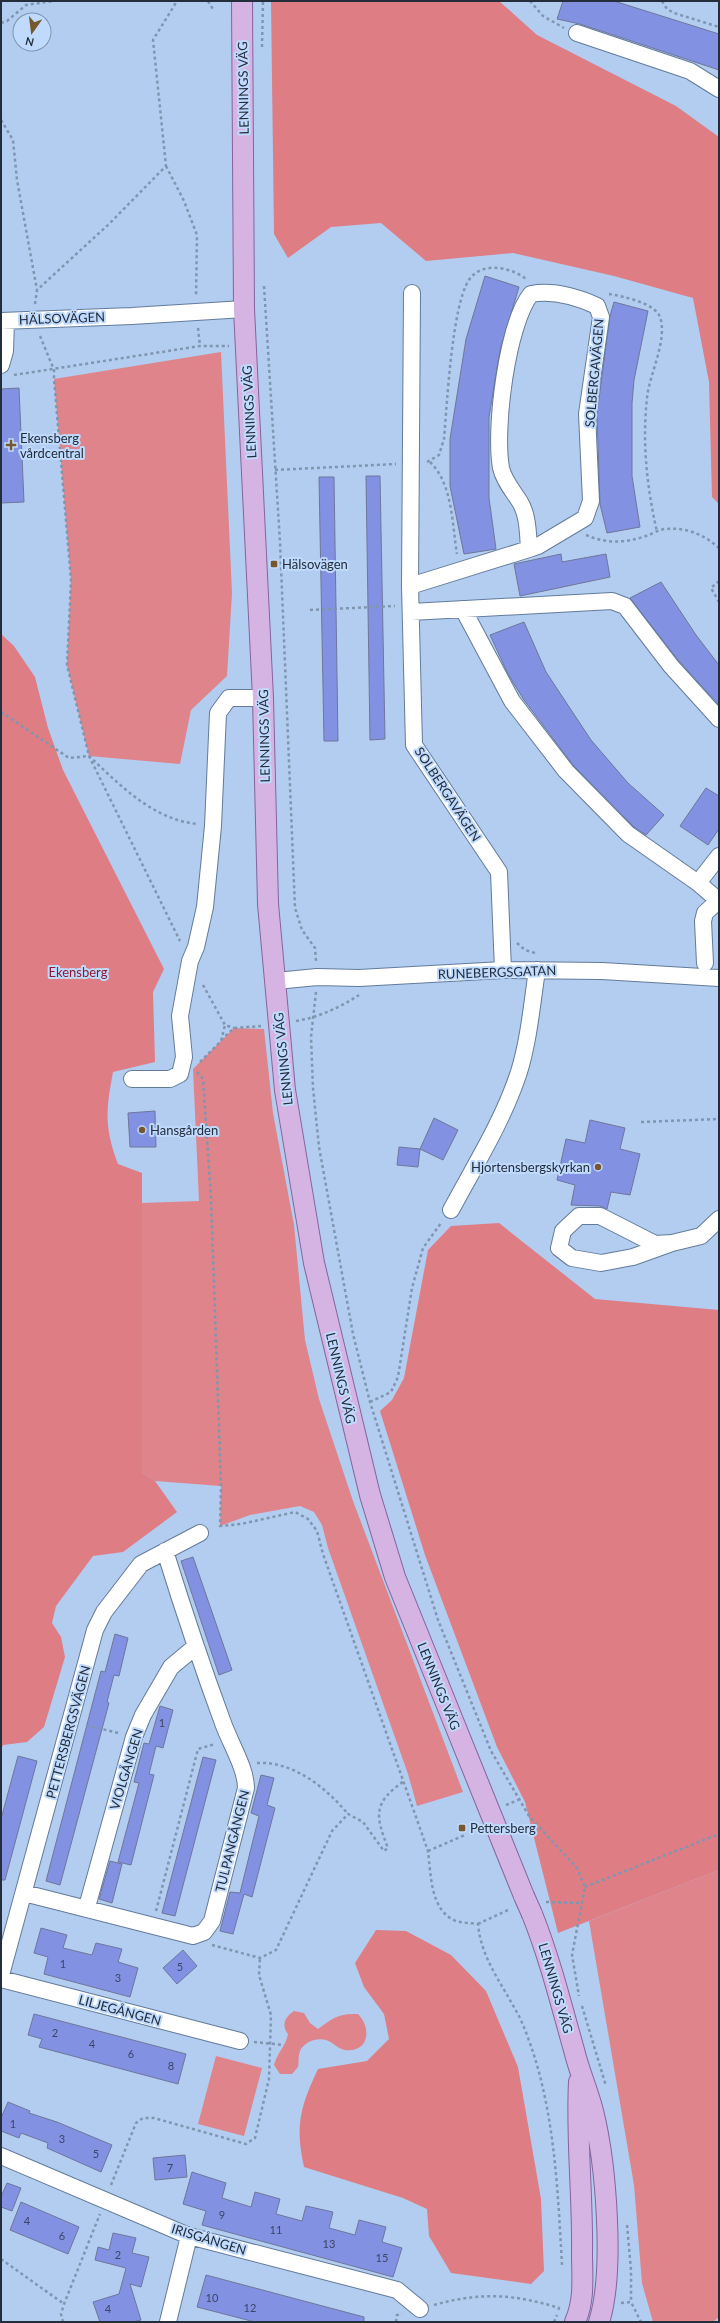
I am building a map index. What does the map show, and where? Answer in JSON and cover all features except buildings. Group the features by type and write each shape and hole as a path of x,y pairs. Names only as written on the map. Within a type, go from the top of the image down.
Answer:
{"main road":[{"name":"LENNINGS VÄG","path":"242,1 244,309 263,698 268,904 285,1090 312,1255 370,1495 395,1578 548,1954 580,2072 593,2110 600,2144 606,2233 602,2313"},
{"name":"LENNINGS VÄG","path":"578,2314 583,2222 578,2114 580,2072"}],"street":[{"path":"577,33 690,71 719,89"},
{"name":"SOLBERGAVÄGEN","path":"410,586 529,549 571,528 584,518 591,501 588,414 601,317 596,306 587,302 544,292 531,294 524,303 517,319 500,402 499,445 501,469 511,491 520,502 526,518 529,549"},
{"name":"SOLBERGAVÄGEN","path":"412,293 410,586 414,745 499,872 503,970"},
{"name":"HÄLSOVÄGEN","path":"3,321 244,309"},
{"path":"3,321 5,370"},
{"path":"411,609 463,609 612,601 625,606 671,666 719,719"},
{"path":"463,609 512,701 566,771 628,834 698,883 718,901 705,913 703,921 705,963"},
{"path":"132,1079 170,1079 180,1074 184,1057 180,1016 190,961 196,947 205,907 213,826 218,713 229,698 263,698"},
{"path":"698,883 719,856"},
{"name":"RUNEBERGSGATAN","path":"276,981 317,977 359,978 503,970 633,972 719,978"},
{"path":"451,1210 502,1116 519,1072 531,1017 538,970"},
{"path":"672,1243 655,1244 600,1216 579,1216 563,1231 559,1248 572,1258 601,1263 633,1257 672,1243 701,1236 719,1219"},
{"name":"PETTERSBERGSVÄGEN","path":"1,1975 95,1630 104,1612 141,1564 200,1533"},
{"name":"TULPANGÅNGEN","path":"165,1551 195,1647 229,1741 246,1775 246,1788 212,1921 204,1932 193,1936"},
{"name":"VIOLGÅNGEN","path":"87,1907 134,1737 143,1715 171,1667 195,1647"},
{"path":"24,1893 87,1907 193,1936"},
{"name":"LILJEGÅNGEN","path":"1,1979 240,2041"},
{"name":"IRISGÅNGEN","path":"1,2156 189,2236 397,2290 420,2309"},
{"path":"168,2322 189,2236"}],"path":[{"path":"1,23 7,21 26,5 53,1"},
{"path":"177,1 153,40 166,166 184,201 196,235 196,311 200,346"},
{"path":"208,1 214,11"},
{"path":"262,49 263,1"},
{"path":"530,1 552,23 577,33"},
{"path":"662,1 667,10 719,27"},
{"path":"1,120 13,140 17,180 37,290 33,320 54,370 71,580 67,665 89,756 190,961 225,1024 234,1028"},
{"path":"37,290 109,224 166,166"},
{"path":"263,280 289,730 295,908 302,930 315,948 317,977 311,1037 313,1088 318,1147 353,1334 370,1402 438,1620 491,1751 528,1816 577,1868 585,1887 572,1955 580,1998 608,2091"},
{"path":"587,302 606,294 615,295 634,299 653,308 660,316 661,331 647,397 646,431 649,494 657,532"},
{"path":"5,370 54,370 200,346 267,343"},
{"path":"430,462 439,470 445,485 460,571"},
{"path":"571,528 591,537 617,543 637,539 666,529 686,530 708,538 719,548"},
{"path":"719,581 711,588 719,602"},
{"path":"310,610 411,609"},
{"path":"1,712 69,758 89,756 132,796 180,823 213,826"},
{"path":"199,1063 221,1041 225,1024"},
{"path":"194,1069 203,1078 211,1198 220,1479 220,1526 241,1524 295,1512 308,1519 317,1531 323,1554 428,1851 435,1897 444,1912 456,1920 478,1924 480,1942 494,1974 516,2011 533,2051 547,2104 557,2180 562,2267"},
{"path":"641,1122 719,1119"},
{"path":"370,1402 391,1392 398,1377 412,1288 423,1248 451,1210"},
{"path":"70,1721 134,1737"},
{"path":"152,1925 198,1749 229,1741"},
{"path":"485,1753 491,1751"},
{"path":"243,1771 258,1763 274,1764 313,1781 332,1795 348,1814 363,1822 384,1852 388,1848 379,1824 380,1803 387,1793 404,1781"},
{"path":"506,1805 518,1800"},
{"path":"193,1936 216,1946 260,1958 276,1950 332,1831 348,1814"},
{"path":"585,1887 719,1834"},
{"path":"428,1851 465,1835"},
{"path":"63,2322 61,2314 64,2304 136,2123 143,2118 154,2118 246,2144 255,2138 269,2079 271,2015 259,1975 260,1958"},
{"path":"240,2041 284,2046"},
{"path":"626,2218 631,2270 631,2302 641,2322"},
{"path":"1,2259 64,2304"},
{"path":"420,2309 460,2297 498,2296 536,2301 578,2314"},
{"path":"559,2308 561,2302"},
{"path":"602,2313 631,2302"}],"shaded area":[{"path":"221,352 232,593 227,676 191,710 180,764 89,756 67,665 71,580 54,379"},
{"path":"234,1028 264,1029 273,1113 294,1225 305,1340 319,1399 353,1501 463,1792 417,1806 408,1774 328,1548 322,1525 314,1512 300,1506 250,1515 220,1526 221,1486 155,1481 142,1472 141,1203 199,1201 193,1069"},
{"path":"719,1870 719,2317 713,2322 653,2322 642,2283 634,2185 589,1921"},
{"path":"294,2011 304,2013 310,2023 318,2029 341,2015 358,2014 365,2026 366,2038 359,2048 353,2050 342,2049 331,2042 322,2039 313,2040 302,2047 298,2067 292,2074 280,2074 274,2065 288,2034 284,2024 285,2021"},
{"path":"216,2056 262,2068 244,2136 198,2124"}],"green space":[{"path":"271,1 499,1 537,35 676,106 719,137 719,504 712,497 709,382 693,298 614,276 513,253 426,261 381,223 331,227 288,258 274,234"},
{"name":"Ekensberg","path":"1,634 14,646 35,677 48,728 63,770 164,969 153,992 155,1062 113,1072 108,1108 108,1129 113,1151 118,1164 142,1173 142,1472 155,1481 177,1512 123,1552 93,1556 56,1606 52,1623 61,1637 65,1657 44,1727 27,1742 3,1745 1,1750"},
{"path":"499,1223 595,1299 719,1310 719,1870 558,1933 525,1802 497,1747 425,1555 380,1411 392,1400 404,1378 428,1250 451,1226"},
{"path":"376,1930 406,1931 451,1955 486,1991 518,2067 541,2199 544,2271 531,2284 451,2273 429,2236 427,2209 403,2198 304,2167 300,2140 301,2117 303,2106 318,2069 367,2061 389,2039 384,2014 364,1987 355,1963"}],"place":[{"name":"Ekensberg vårdcentral","path":"11,445"},
{"name":"Hälsovägen","path":"274,564"},
{"name":"Hansgården","path":"142,1130"},
{"name":"Hjortensbergskyrkan","path":"598,1167"},
{"name":"Pettersberg","path":"462,1828"}]}
